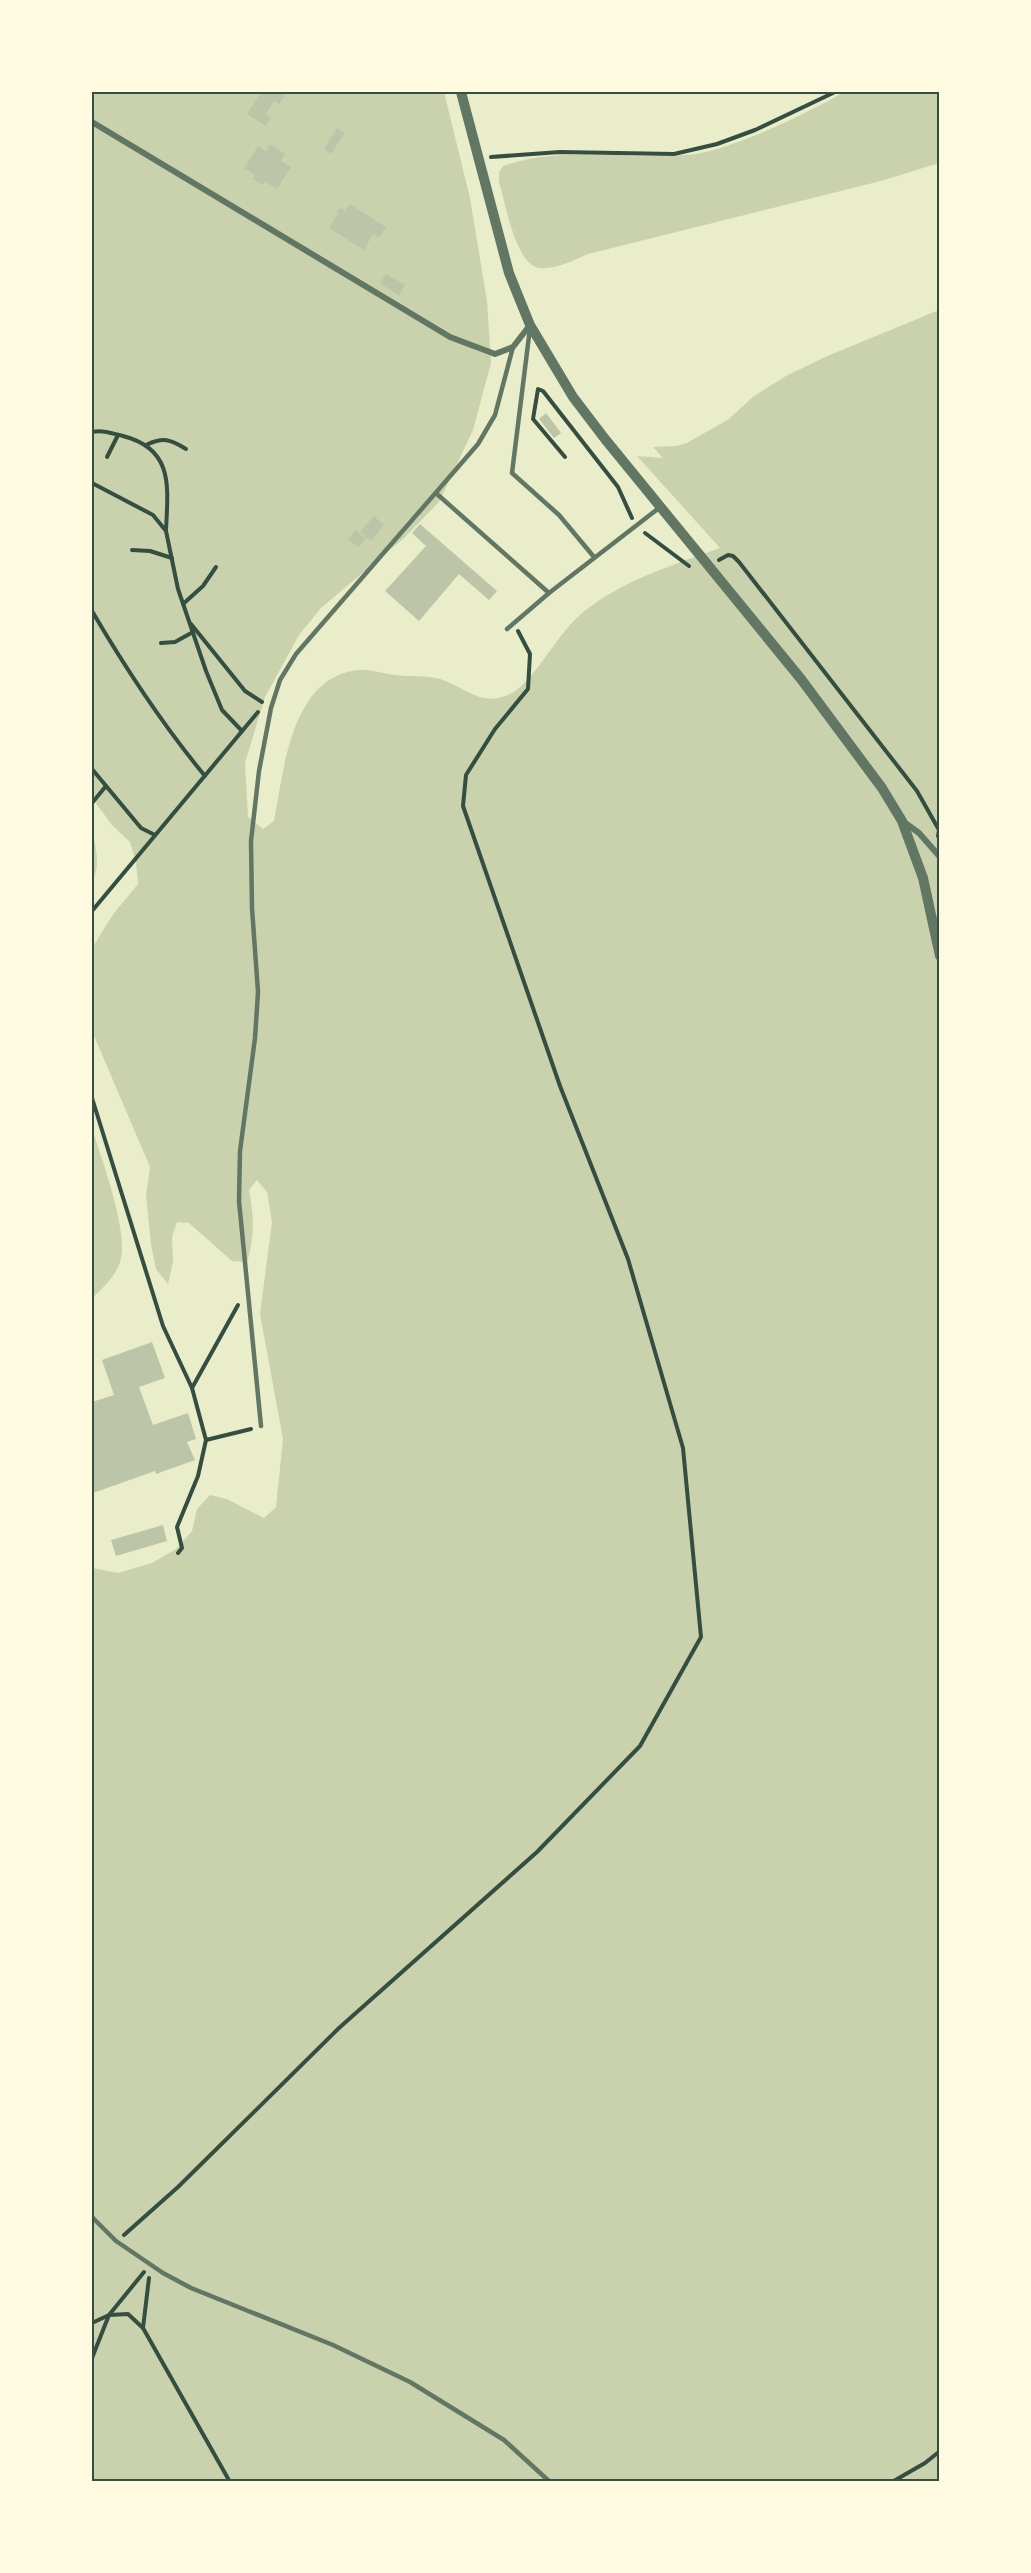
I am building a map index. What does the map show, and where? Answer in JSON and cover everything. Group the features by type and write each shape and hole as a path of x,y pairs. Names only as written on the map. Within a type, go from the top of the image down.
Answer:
{"street":[{"path":"461,92 509,273 530,325 573,397 735,595 850,742 902,821 923,878 939,956"},
{"path":"92,122 450,337 495,354 513,347 530,325"},
{"path":"902,821 919,833 939,857"}],"lane":[{"path":"530,325 512,472 559,515 594,557"},
{"path":"261,1426 239,1201 240,1151 255,1038 258,992 252,908 251,841 259,771 276,691 296,654 478,444 495,415 513,347"},
{"path":"437,494 549,593"},
{"path":"507,629 594,557 661,507"},
{"path":"92,2217 116,2241 191,2288 333,2344 410,2382 504,2440 550,2481"}],"path":[{"path":"478,158 560,152 674,154 717,144 755,130 835,92"},
{"path":"565,457 532,419 538,389 543,391 618,487 628,512 654,541 702,574 728,555 734,556 917,791 939,830 935,851"},
{"path":"92,432 101,430 136,439 153,450 162,463 168,485 166,531 183,604 222,710 242,731"},
{"path":"107,457 118,435"},
{"path":"146,445 170,439 186,449"},
{"path":"92,483 153,515 166,531"},
{"path":"132,550 150,551 172,558"},
{"path":"183,604 203,586 216,567"},
{"path":"92,611 131,678 174,739 205,776"},
{"path":"189,621 245,691 265,704"},
{"path":"116,2241 178,2187 339,2028 537,1852 640,1746 701,1637 683,1448 628,1259 560,1086 463,806 466,775 495,729 528,689 530,654 514,623"},
{"path":"161,643 175,642 193,632"},
{"path":"92,911 276,691"},
{"path":"92,769 141,828 155,835"},
{"path":"92,803 106,786"},
{"path":"92,1098 164,1326 192,1388 206,1440 198,1476 177,1527 182,1548 178,1553"},
{"path":"192,1388 248,1288"},
{"path":"206,1440 261,1426"},
{"path":"92,2358 109,2316 151,2265"},
{"path":"143,2328 151,2265"},
{"path":"92,2323 109,2316 128,2314 143,2328 230,2481"},
{"path":"892,2481 925,2463 939,2451"}],"green space":[{"path":"96,92 444,92 470,198 487,301 491,363 473,430 439,502 404,538 321,608 299,635 265,697 245,763 248,817 263,829 274,821 287,752 305,707 318,689 336,676 363,670 440,679 483,698 492,699 512,693 528,679 572,622 596,602 648,575 720,548 637,456 663,458 653,447 687,443 729,419 754,396 786,376 825,357 939,310 939,2481 92,2481 92,1568 118,1573 152,1563 176,1549 192,1531 197,1509 210,1495 227,1499 264,1518 276,1507 283,1439 260,1314 272,1222 267,1192 257,1180 249,1190 253,1226 247,1262 232,1261 189,1223 177,1222 172,1237 173,1262 168,1284 156,1269 151,1244 146,1195 150,1167 92,1031 92,948 114,913 138,884 136,861 130,842 112,825 92,798 92,99"},
{"path":"844,92 939,92 939,163 881,181 588,254 551,268 539,268 531,264 518,245 499,182 499,173 503,166 548,156 664,156 704,152 724,147 767,130"},
{"path":"92,831 97,863 92,881"},
{"path":"92,1128 118,1215 122,1249 115,1273 92,1298"}],"building":[{"path":"261,92 278,92 285,95 279,104 274,101 266,114 271,118 266,126 247,114"},
{"path":"337,128 345,133 331,154 324,149"},
{"path":"270,144 285,154 281,161 291,167 277,189 265,182 263,185 253,179 255,175 244,168 258,146 266,151"},
{"path":"350,204 386,227 379,238 373,234 364,250 329,228 338,213 337,210 343,208 345,212"},
{"path":"386,274 405,285 399,296 380,283"},
{"path":"546,413 561,433 554,438 539,419"},
{"path":"374,516 384,525 371,541 360,532"},
{"path":"420,524 497,591 489,600 459,574 419,621 385,591 426,546 412,533"},
{"path":"356,530 366,539 358,547 348,539"},
{"path":"152,1342 165,1378 139,1387 153,1425 188,1413 196,1439 187,1442 195,1460 156,1474 155,1471 93,1493 92,1402 114,1395 102,1360"},
{"path":"163,1525 167,1541 116,1556 111,1540"}]}
